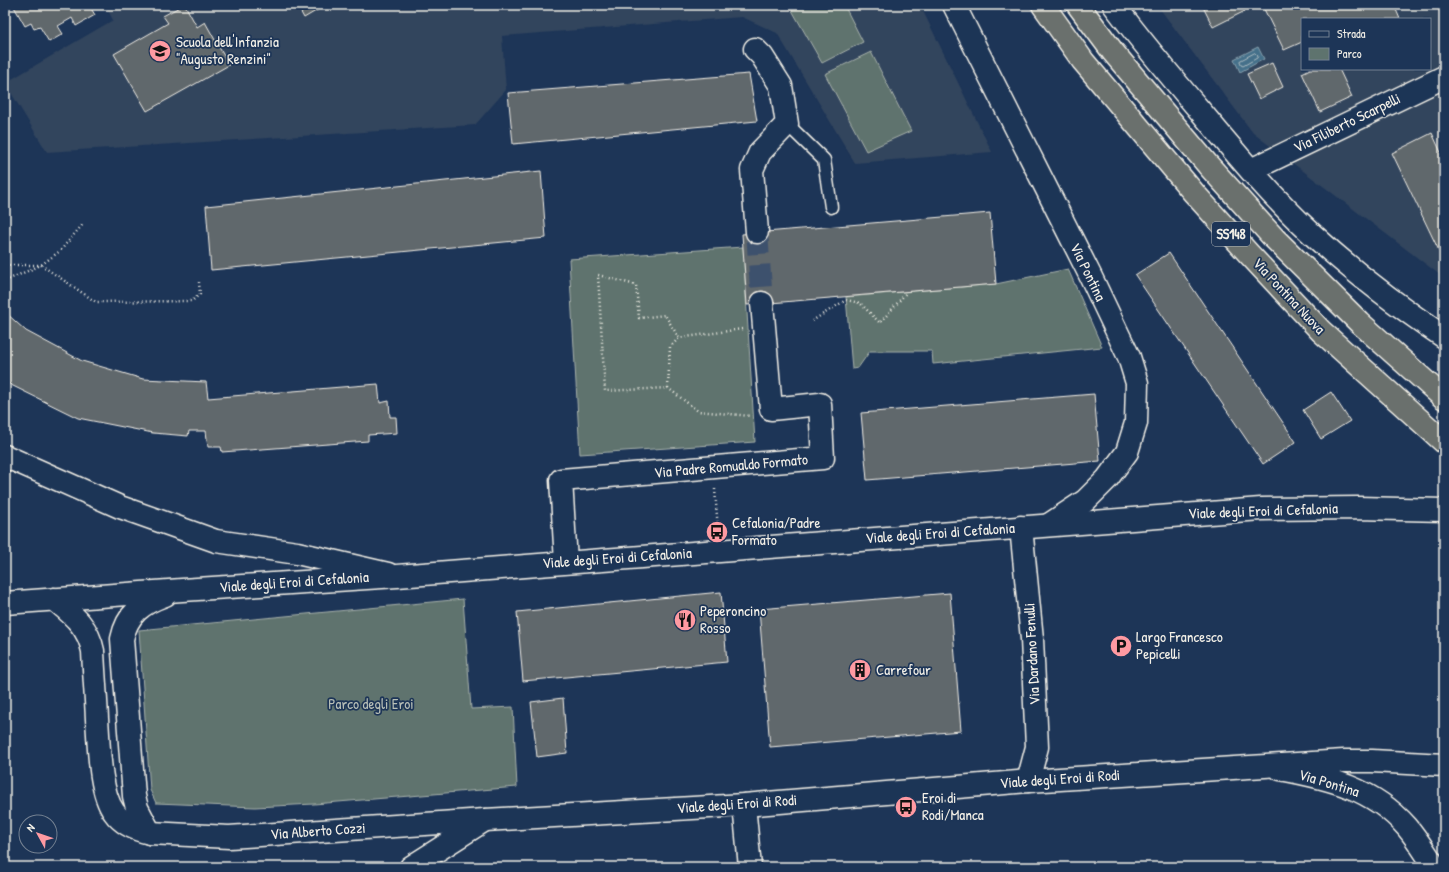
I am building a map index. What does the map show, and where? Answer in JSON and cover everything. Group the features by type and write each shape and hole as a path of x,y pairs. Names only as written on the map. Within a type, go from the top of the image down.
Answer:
{"highway":[{"name":"Via Pontina Nuova","path":"1042,5 1083,61 1194,193 1249,254 1321,331 1444,442"},
{"name":"Via Pontina Nuova","path":"1078,5 1123,64 1208,165 1274,238 1360,323 1444,398"}],"main road":[{"name":"Via Pontina","path":"954,5 1090,274 1129,358 1137,383 1136,423 1127,452 1107,479 1085,501 1049,524"},
{"path":"1114,5 1172,78 1251,170 1288,210 1340,259 1395,303 1444,337"},
{"path":"755,49 762,56 781,86 787,124 760,152 752,170 757,232"},
{"name":"Via Filiberto Scarpelli","path":"1251,170 1444,76"},
{"path":"762,303 771,409"},
{"name":"Via Padre Romualdo Formato","path":"566,562 561,480 824,458 820,404 771,409"},
{"path":"5,456 120,507 216,541 297,554 398,576"},
{"name":"Viale degli Eroi di Cefalonia","path":"5,603 398,576 1049,524 1261,509 1358,508 1444,510"},
{"name":"Via Dardano Fenulli","path":"1021,527 1032,638 1037,747 1028,781"},
{"path":"150,833 137,808 134,796 122,639 126,624 130,617 143,605 153,599 182,590"},
{"name":"Via Alberto Cozzi","path":"54,599 73,614 82,625 87,632 92,646 103,781 111,807 120,819 129,826 139,831 150,833 229,837 485,820"},
{"name":"Viale degli Eroi di Rodi","path":"485,820 744,805 1028,781 1358,760 1444,765"},
{"name":"Via Pontina","path":"1263,766 1318,776 1352,787 1378,801 1398,818 1416,838 1435,867"},
{"path":"744,805 750,867"},
{"path":"411,867 485,820"}],"lane":[{"path":"787,124 824,160 831,208"}],"path":[{"path":"5,281 41,264 60,251 84,223"},
{"path":"5,265 41,264 96,302 192,301 200,294 199,282"},
{"path":"679,338 665,315 638,318 636,285 598,275 605,391 668,388 698,411 754,416 771,409"},
{"path":"812,321 846,300 860,303 880,323 907,292"},
{"path":"668,388 670,347 679,338 764,326"},
{"path":"714,467 719,550"}],"shaded area":[{"path":"105,5 920,5 992,152 855,163 777,33 742,17 502,36 506,90 475,125 47,152 5,83 113,20"},
{"path":"1157,5 1444,5 1444,278 1253,133"}],"green space":[{"path":"789,5 844,5 863,42 822,63"},
{"path":"871,52 911,131 866,151 825,74"},
{"path":"743,247 755,442 580,454 569,259"},
{"path":"1068,269 1102,347 933,364 932,351 870,351 858,368 852,369 846,297 996,284"},
{"name":"Parco degli Eroi","path":"463,599 471,709 513,707 517,787 314,804 255,807 156,803 150,790 139,630"}],"water":[{"path":"1258,47 1264,59 1240,72 1234,59"}],"building":[{"path":"13,5 89,5 95,15 76,26 72,18 58,26 63,34 49,42 40,27 34,29 31,23 25,26"},
{"path":"185,5 197,27 205,22 229,65 147,111 114,54 168,23 163,16"},
{"path":"297,5 326,5 304,18"},
{"path":"1202,5 1242,5 1245,11 1213,27"},
{"path":"1273,5 1394,5 1400,18 1301,18 1301,42 1284,50 1264,9"},
{"path":"1272,63 1283,87 1259,99 1247,74"},
{"path":"1308,70 1339,70 1352,97 1320,112 1302,73"},
{"path":"749,74 757,121 513,144 508,93"},
{"path":"1432,133 1444,159 1444,256 1442,257 1392,153"},
{"path":"541,171 546,238 211,270 206,206"},
{"path":"990,213 996,284 747,305 742,234"},
{"path":"1169,253 1296,442 1263,464 1135,275"},
{"path":"5,312 26,331 82,361 143,379 206,382 208,398 378,384 380,403 389,401 390,417 396,417 397,433 368,435 368,441 222,452 221,447 208,447 206,431 189,431 188,436 153,433 78,418 5,381"},
{"path":"1331,392 1350,421 1321,439 1303,410"},
{"path":"1094,394 1100,461 867,480 861,413"},
{"path":"721,592 727,662 523,681 517,612"},
{"name":"Carrefour","path":"950,593 961,731 770,747 759,609"},
{"path":"563,698 567,753 537,757 531,702"}],"tunnel":[{"path":"757,232 762,303"}],"place":[{"name":"Scuola dell'Infanzia \"Augusto Renzini\"","path":"160,51"},
{"name":"Cefalonia/Padre Formato","path":"717,532"},
{"name":"Peperoncino Rosso","path":"685,620"},
{"name":"Largo Francesco Pepicelli","path":"1121,646"},
{"name":"Carrefour","path":"860,670"},
{"name":"Eroi di Rodi/Manca","path":"906,807"}]}
